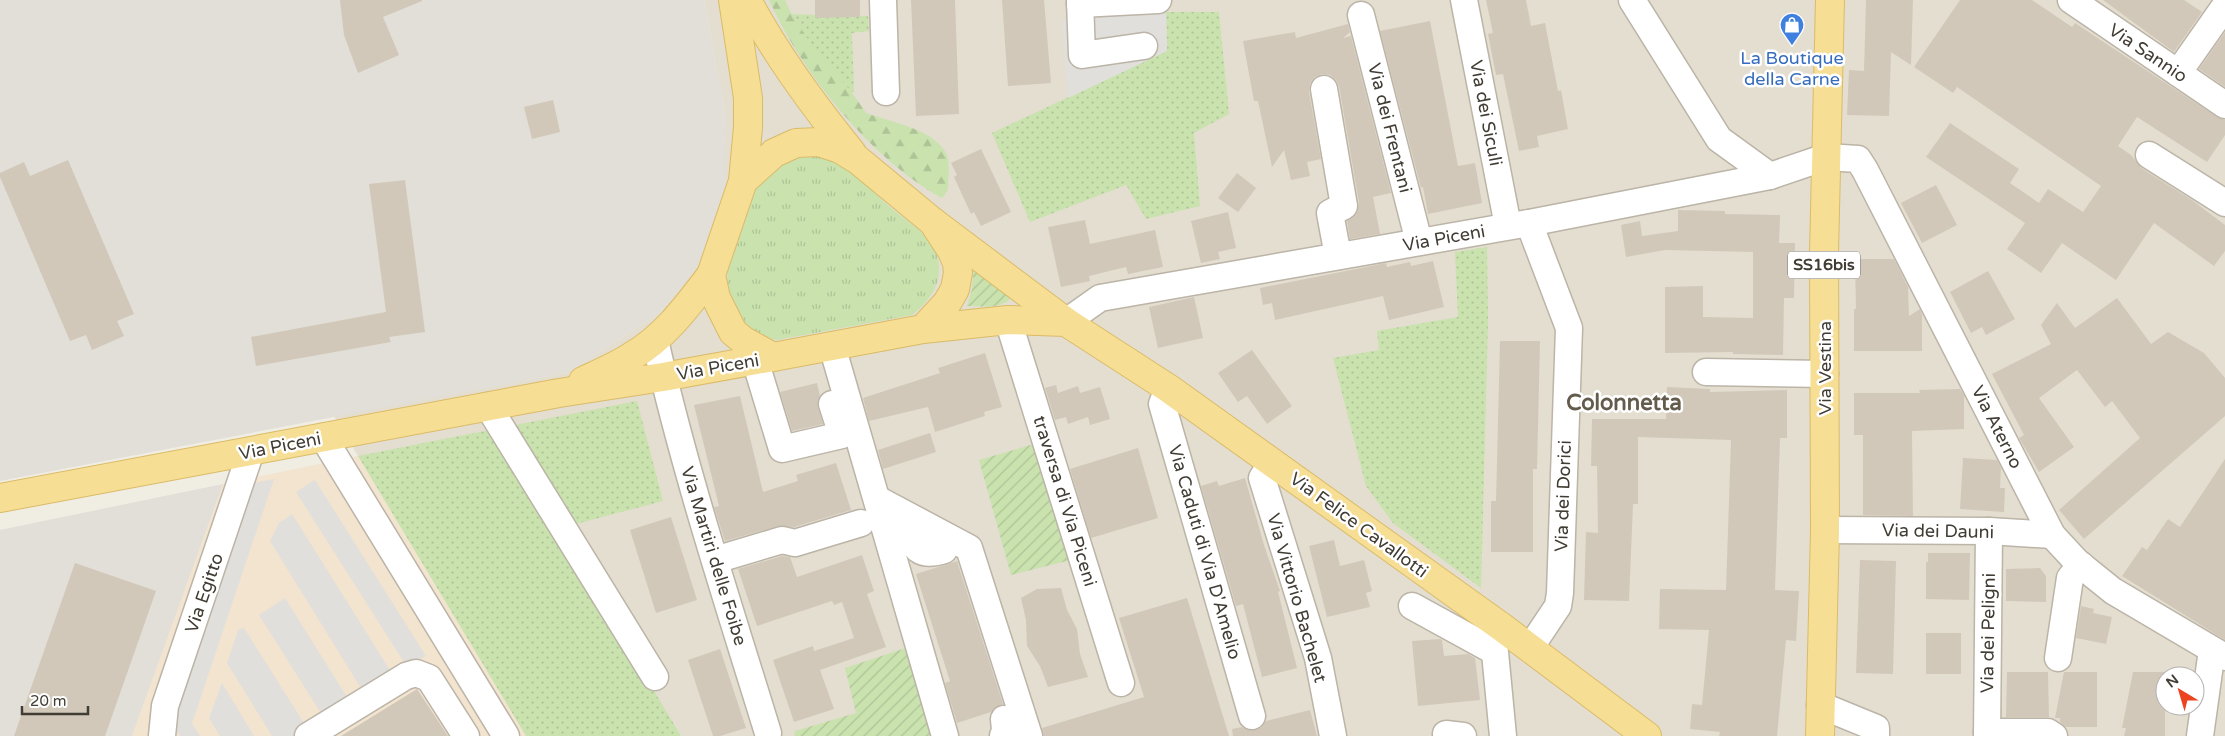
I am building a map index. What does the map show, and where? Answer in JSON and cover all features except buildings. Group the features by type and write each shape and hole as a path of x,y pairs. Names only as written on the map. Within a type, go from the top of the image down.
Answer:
{"main road":[{"path":"734,0 748,98 748,127 743,181 711,275 716,298 733,332 764,359"},
{"path":"747,0 786,66 820,114 858,160"},
{"name":"Via Vestina","path":"1820,736 1825,530 1826,157 1830,0"},
{"path":"743,181 774,153 796,143 819,142 840,149 858,160 933,222 952,251 958,274 955,289 947,303 922,329"},
{"name":"Via Felice Cavallotti","path":"933,222 1066,322 1168,388 1272,463 1499,640 1530,648 1647,736"},
{"name":"Via Piceni","path":"559,393 633,356 655,340 681,313 711,275"},
{"path":"922,329 1008,320 1066,322"},
{"name":"Via Piceni","path":"0,498 488,406 663,377 922,329"}],"street":[{"path":"883,0 886,92"},
{"path":"1144,46 1082,55 1080,2 1158,0"},
{"name":"Via dei Siculi","path":"1464,0 1518,225"},
{"path":"1632,0 1719,139 1770,176"},
{"name":"Via Sannio","path":"2071,0 2225,105"},
{"path":"2178,73 2225,6"},
{"name":"Via dei Frentani","path":"1361,14 1419,242"},
{"path":"1324,89 1344,206 1330,213 1338,256"},
{"path":"2148,155 2225,203"},
{"name":"Via Piceni","path":"1066,322 1100,298 1518,225 1770,176 1826,157"},
{"name":"Via Aterno","path":"1826,157 1858,159 1865,170 2052,534 2081,566 2113,591 2219,654"},
{"name":"Via dei Dorici","path":"1518,225 1569,328 1560,594 1558,606 1530,648"},
{"name":"traversa di Via Piceni","path":"1008,320 1121,683"},
{"name":"Via Piceni","path":"655,340 663,377"},
{"path":"832,346 877,499 872,524 921,659 945,736"},
{"path":"764,359 782,449 842,435 825,383"},
{"path":"1706,372 1824,374"},
{"name":"Via Martiri delle Foibe","path":"663,377 672,414 768,733"},
{"name":"Via Caduti di Via D'Amelio","path":"1168,388 1162,404 1252,716"},
{"path":"488,406 655,677"},
{"path":"323,437 506,736"},
{"name":"Via Egitto","path":"162,736 166,706 251,451"},
{"name":"Via Vittorio Bachelet","path":"1272,463 1262,478 1318,658 1333,736"},
{"path":"877,499 969,548 1029,736"},
{"path":"716,560 782,540 795,543 872,524 900,526 917,550 930,553 944,550"},
{"name":"Via dei Dauni","path":"1825,530 1989,531 2052,534"},
{"name":"Via dei Peligni","path":"1987,734 1989,531"},
{"path":"2058,658 2070,578 2081,566"},
{"path":"1412,606 1499,640 1503,736"},
{"path":"2200,736 2219,654"},
{"path":"308,736 406,676 416,673 429,678 466,736"},
{"path":"1820,705 1876,728 1876,736"},
{"path":"1987,734 2048,732 2054,736"}],"shaded area":[{"path":"0,0 704,0 726,117 725,190 710,250 658,314 569,372 0,481"},
{"path":"704,0 2225,0 2225,736 526,736 334,416 569,372 658,314 710,250 726,117"},
{"path":"1166,12 1167,51 1068,98 1062,20"},
{"path":"358,456 526,736 132,736 223,484"},
{"path":"274,479 192,723 200,736 180,736 171,721 251,484"},
{"path":"315,480 426,656 407,667 296,492"},
{"path":"223,484 132,736 0,736 0,530"},
{"path":"292,514 393,675 364,693 270,541 279,523"},
{"path":"285,598 350,702 324,718 259,615"},
{"path":"244,628 307,728 294,736 272,736 227,663 238,630"},
{"path":"222,683 254,736 220,736 209,718"}],"green space":[{"path":"769,0 785,0 793,16 812,44 846,85 866,113 923,133 941,146 947,155 949,167 948,190 942,198 890,161 841,112 800,56"},
{"path":"1166,12 1219,12 1229,114 1194,133 1200,206 1146,219 1126,185 1030,222 992,133 1167,51"},
{"path":"781,14 868,16 869,31 852,33 854,92 836,92"},
{"path":"797,156 822,157 837,162 917,228 930,242 936,252 939,263 937,282 928,300 912,315 777,340 765,337 744,322 731,300 727,274 729,261 755,189 768,174"},
{"path":"1487,247 1488,321 1481,588 1393,523 1366,486 1333,358 1379,350 1377,331 1458,317 1455,252"},
{"path":"974,266 1012,296 1009,300 992,306 967,306 972,289"},
{"path":"637,401 663,501 557,529 681,736 526,736 358,456"},
{"path":"1041,442 1075,559 1011,575 979,460"},
{"path":"912,646 942,736 794,736 795,731 856,713 845,668"}],"place":[{"name":"La Boutique della Carne","path":"1792,46"}],"district":[{"name":"Colonnetta","path":"1624,403"}]}
